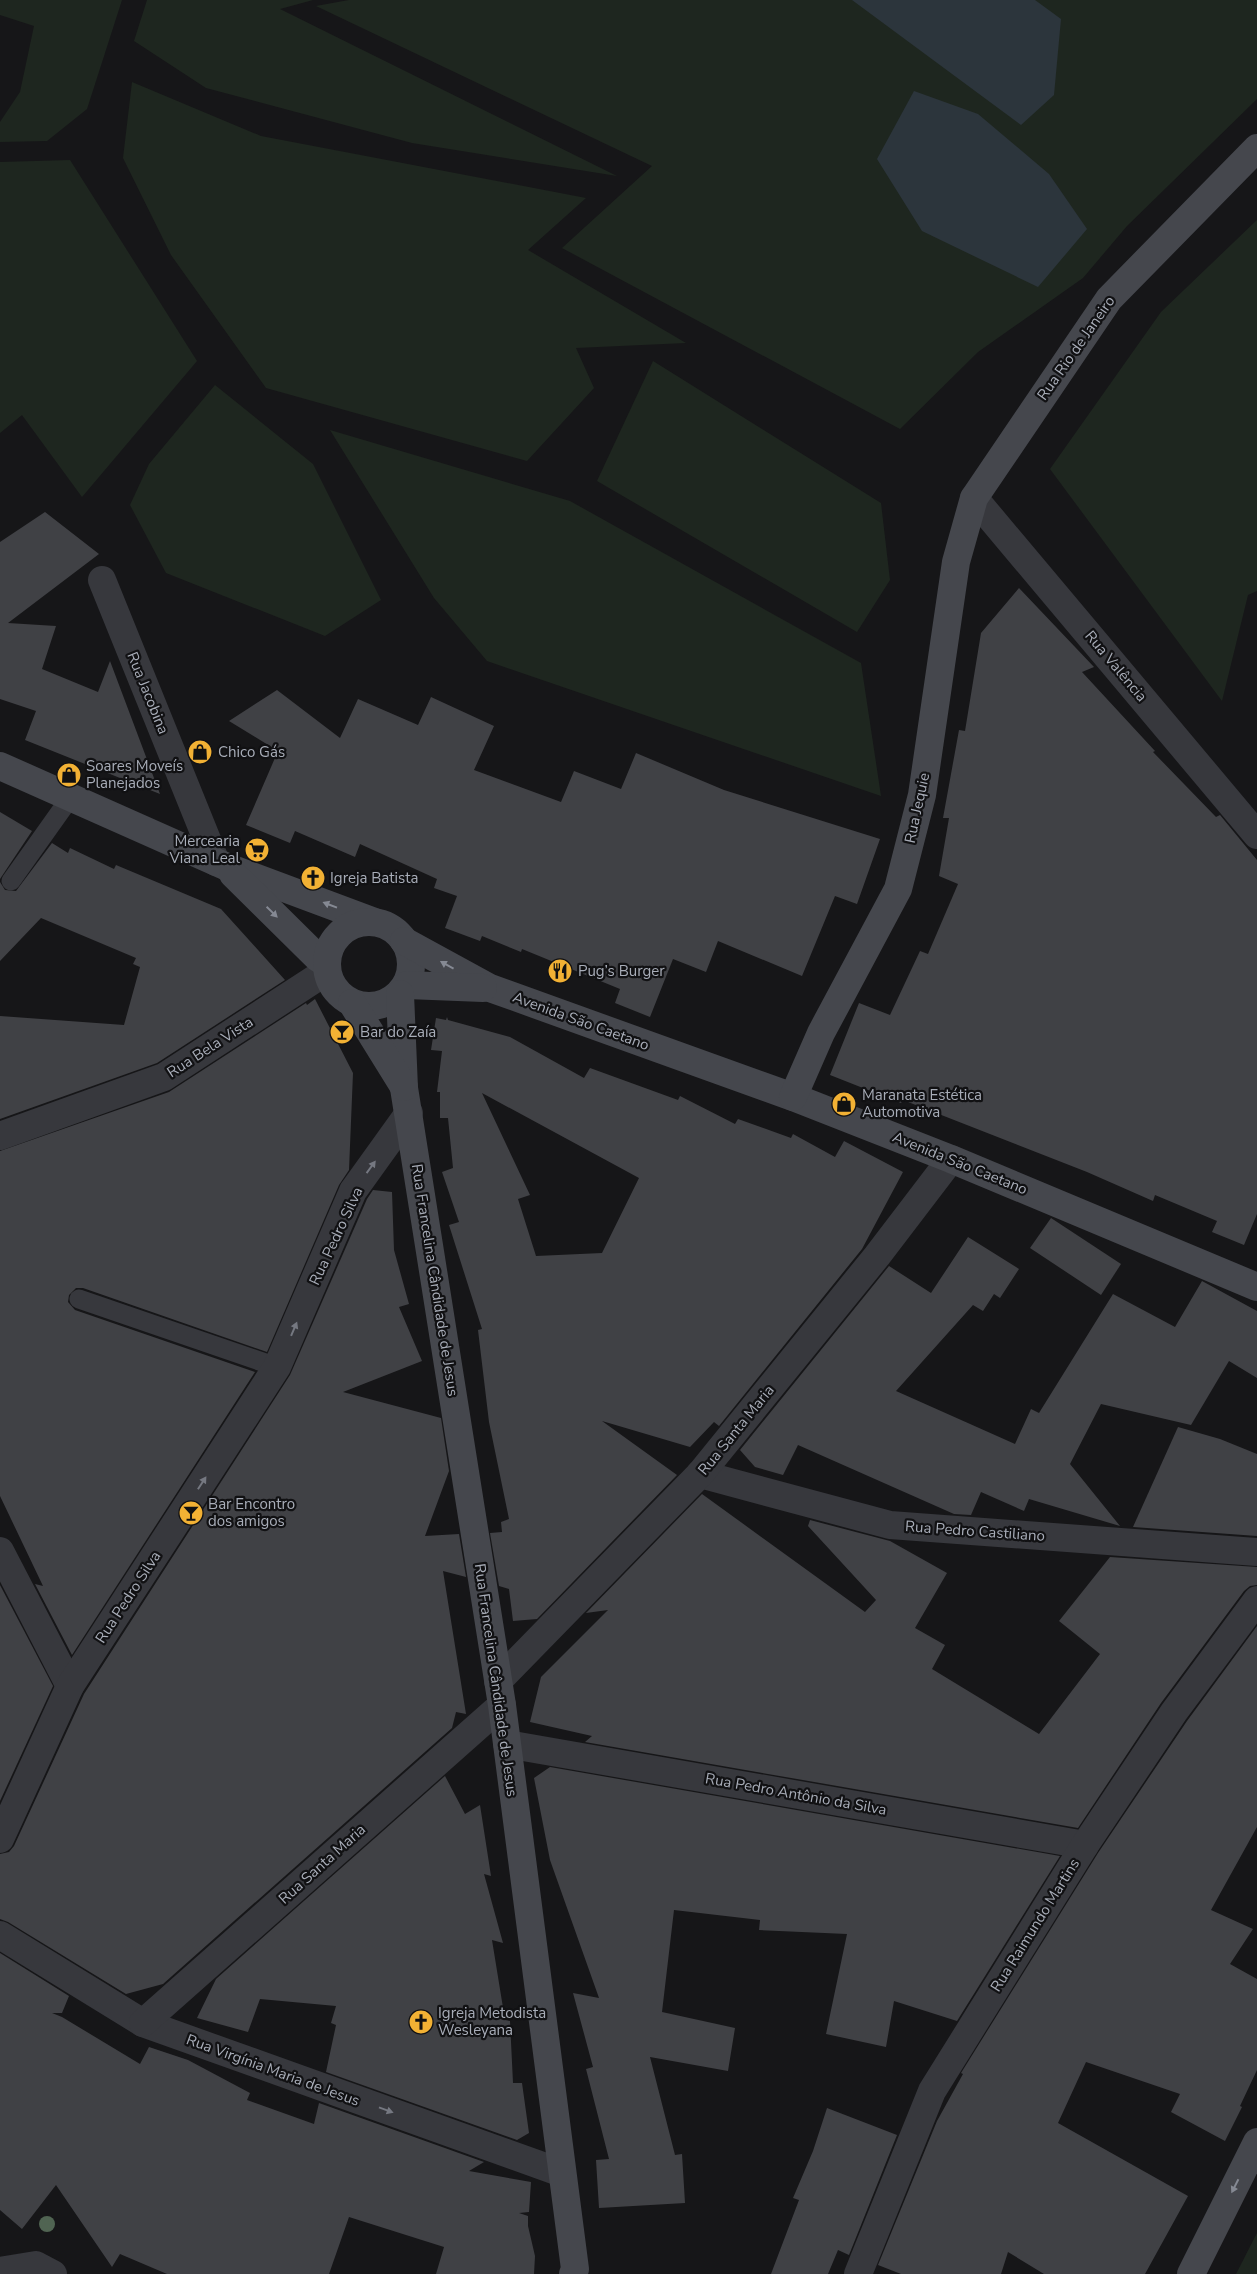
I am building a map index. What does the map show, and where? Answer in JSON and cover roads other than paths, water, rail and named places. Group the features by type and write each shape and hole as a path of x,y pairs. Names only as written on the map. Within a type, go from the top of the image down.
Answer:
{"street":[{"name":"Rua Rio de Janeiro","path":"974,498 1109,299 1257,148"},
{"name":"Rua Valência","path":"974,498 1257,835"},
{"name":"Rua Jequie","path":"793,1097 821,1033 898,889 922,795 956,562 974,498"},
{"name":"Rua Jacobina","path":"102,580 220,864"},
{"path":"0,766 220,864 387,926 404,941 490,988"},
{"path":"220,864 326,967"},
{"path":"375,922 361,922 347,928 336,936 329,949 326,967 331,985 352,1003 364,1007 377,1006 389,1002 403,989 412,962 404,941"},
{"name":"Rua Bela Vista","path":"0,1136 164,1077 326,967"},
{"name":"Avenida São Caetano","path":"490,988 793,1097 951,1159 1257,1287"},
{"path":"403,989 490,988"},
{"name":"Rua Francelina Cândidade de Jesus","path":"403,989 407,1101 500,1693 575,2269 573,2274"},
{"path":"352,1003 407,1101"},
{"name":"Rua Pedro Silva","path":"0,1839 70,1686 278,1367 353,1191 407,1101"},
{"name":"Rua Santa Maria","path":"142,2023 500,1693 700,1474 877,1256 951,1159"},
{"name":"Rua Pedro Castiliano","path":"700,1474 890,1525 1257,1552"},
{"path":"0,1551 70,1686"},
{"name":"Rua Raimundo Martins","path":"858,2274 932,2090 1085,1845 1174,1712 1257,1600"},
{"name":"Rua Pedro Antônio da Silva","path":"506,1744 1085,1845"},
{"name":"Rua Virgínia Maria de Jesus","path":"0,1935 142,2023 562,2173"},
{"path":"1191,2274 1257,2142"},
{"path":"0,2271 36,2265 53,2274"}],"lane":[{"path":"11,880 70,798"},
{"path":"79,1300 278,1367"}],"place":[{"name":"Chico Gás","path":"200,752"},
{"name":"Soares Moveís Planejados","path":"69,775"},
{"name":"Mercearia Viana Leal","path":"257,850"},
{"name":"Igreja Batista","path":"313,878"},
{"name":"Pug’s Burger","path":"560,971"},
{"name":"Bar do Zaía","path":"342,1032"},
{"name":"Maranata Estética Automotiva","path":"844,1104"},
{"name":"Bar Encontro dos amigos","path":"191,1513"},
{"name":"Igreja Metodista Wesleyana","path":"421,2022"}]}
